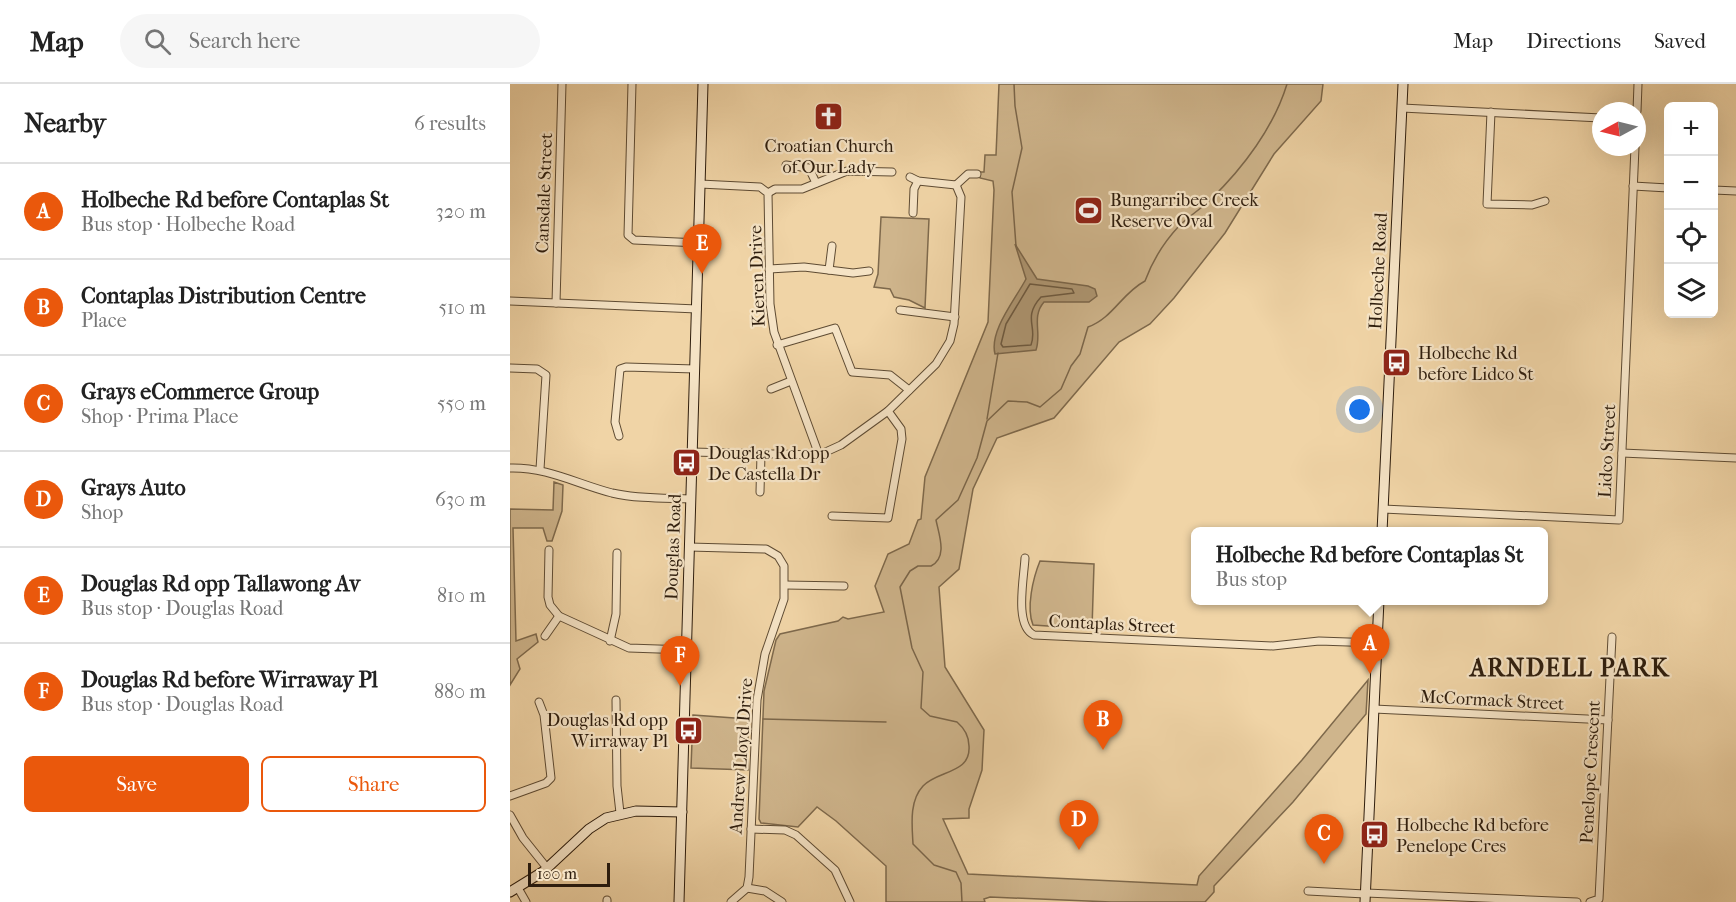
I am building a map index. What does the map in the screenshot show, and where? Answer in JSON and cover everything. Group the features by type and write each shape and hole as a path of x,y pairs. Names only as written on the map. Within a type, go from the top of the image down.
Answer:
{"street":[{"name":"Cansdale Street","path":"556,303 562,84"},
{"path":"632,84 628,235 634,240 699,243"},
{"name":"Douglas Road","path":"679,902 703,84"},
{"name":"Holbeche Road","path":"1382,527 1403,84"},
{"path":"1637,102 1638,84"},
{"path":"1402,108 1592,118"},
{"path":"1491,112 1487,204 1532,206 1545,201"},
{"name":"Lidco Street","path":"1383,509 1619,520 1635,156"},
{"path":"786,165 809,168 816,183"},
{"path":"700,184 760,187 768,193 775,189 802,189 847,171 892,172"},
{"path":"956,185 966,174 977,174"},
{"path":"910,177 918,182 956,185"},
{"path":"913,213 914,189 918,182"},
{"path":"692,452 819,455 841,445 888,411 909,390 944,354 952,336 961,197 956,185"},
{"path":"1633,186 1664,188"},
{"path":"1718,190 1736,191"},
{"name":"Kieren Drive","path":"768,193 771,318 777,345 819,455"},
{"path":"829,270 832,246"},
{"path":"769,268 804,267 853,273 869,271"},
{"path":"510,301 697,309"},
{"path":"900,310 955,317"},
{"path":"777,345 835,328 852,372 890,375 909,390"},
{"path":"618,436 615,422 620,369 626,366 695,369"},
{"path":"510,368 537,369 546,375 540,469"},
{"path":"771,389 791,381"},
{"path":"832,516 888,518 902,439 901,429 888,411"},
{"path":"1622,453 1736,458"},
{"path":"760,492 761,454"},
{"path":"510,468 540,469 589,487 626,496 691,499"},
{"name":"Andrew Lloyd Drive","path":"689,547 770,550 781,560 785,585 784,599 765,654 757,700 747,888"},
{"path":"549,550 548,597 552,610 559,616 629,648 687,650"},
{"path":"610,641 616,614 617,553"},
{"name":"Contaplas Street","path":"1025,558 1022,620 1026,629 1034,635 1273,646 1319,641 1377,644"},
{"path":"785,585 844,586"},
{"path":"1365,896 1379,605"},
{"path":"546,636 559,616"},
{"name":"Penelope Crescent","path":"1590,902 1599,899 1612,638"},
{"path":"616,700 616,786 620,813"},
{"path":"510,796 546,783 551,778 544,715 538,702"},
{"name":"McCormack Street","path":"1374,709 1608,720"},
{"path":"525,902 514,890 547,868 589,829 620,813 682,812"},
{"path":"510,815 523,838 547,868"},
{"path":"751,829 785,830 796,835 835,870 850,902"},
{"path":"731,902 747,888 765,891 782,902"},
{"path":"1308,891 1365,896 1577,902"}],"shaded area":[{"path":"999,84 1323,84 1321,101 1274,154 1225,233 1174,298 1150,324 1119,342 1054,418 997,438 973,489 959,569 939,587 945,667 984,730 982,770 969,809 969,818 943,819 968,874 1197,885 1199,876 1302,760 1368,680 1366,714 1293,802 1214,886 1214,892 1205,902 1111,902 990,897 984,899 985,902 886,902 886,866 817,807 798,827 761,823 759,819 764,691 776,640 780,634 838,621 843,617 848,619 884,612 875,586 888,554 909,544 918,520 921,519 925,477 988,322 994,190 993,181 980,178 980,172 984,172 985,155 996,155"},
{"path":"881,217 929,219 925,308 909,300 894,297 890,289 874,287 878,274"},
{"path":"554,482 563,485 562,511 552,541 547,541 543,528 513,528 516,641 536,634 538,642 517,659 520,669 510,685 510,509 553,510"},
{"path":"1040,561 1094,564 1092,629 1033,625 1030,610 1031,593"},
{"path":"693,715 748,719 748,770 691,768"}],"water":[{"path":"1015,244 1037,279 1088,286 1095,289 1097,296 1089,302 1044,302 1037,319 1038,344 1036,350 995,354 994,345 999,326 1026,279"}],"waterway":[{"path":"1014,84 1022,148 1012,192 1016,246"},
{"path":"962,902 961,883 956,872 934,865 913,844 912,821 915,799 923,786 965,762 969,743 966,733 957,722 930,716 921,708 923,672 912,648 900,587 910,571 918,566 931,566 939,557 941,545 936,520 958,500 977,458 987,421 1008,401 1027,402 1040,407 1061,389 1071,366 1080,354 1088,327 1104,318 1130,292 1145,281 1155,259 1174,232 1235,174 1266,131 1287,84"},
{"path":"987,419 998,353"},
{"path":"763,719 886,722"}],"place":[{"name":"Croatian Church of Our Lady","path":"829,117"},
{"name":"Bungarribee Creek Reserve Oval","path":"1089,210"},
{"name":"Douglas Rd opp Tallawong Av","path":"702,274"},
{"name":"Holbeche Rd before Lidco St","path":"1397,363"},
{"name":"Douglas Rd opp De Castella Dr","path":"687,463"},
{"name":"Holbeche Rd before Contaplas St","path":"1370,674"},
{"name":"Douglas Rd before Wirraway Pl","path":"680,686"},
{"name":"Douglas Rd opp Wirraway Pl","path":"689,730"},
{"name":"Contaplas Distribution Centre","path":"1103,750"},
{"name":"Holbeche Rd before Penelope Cres","path":"1375,835"},
{"name":"Grays Auto","path":"1079,850"},
{"name":"Grays eCommerce Group","path":"1324,864"}],"district":[{"name":"ARNDELL PARK","path":"1570,668"}]}
